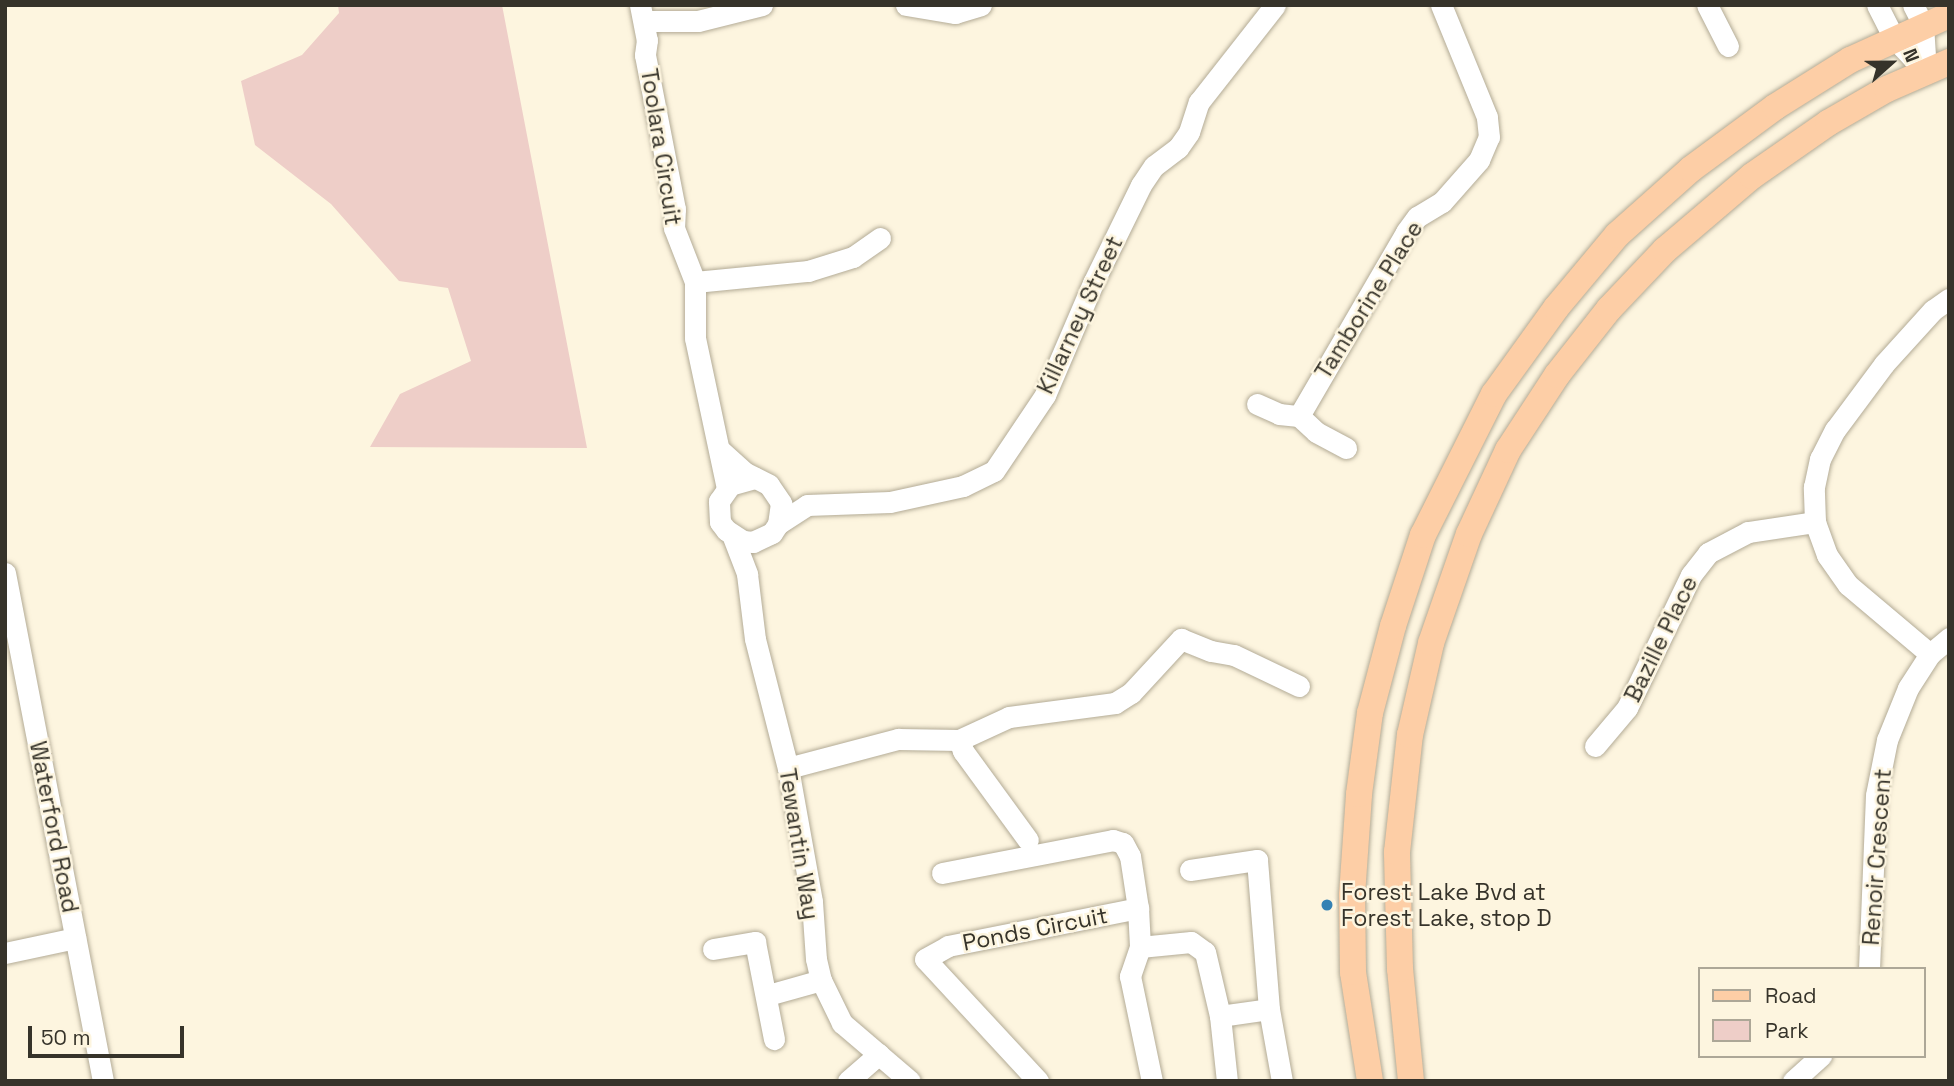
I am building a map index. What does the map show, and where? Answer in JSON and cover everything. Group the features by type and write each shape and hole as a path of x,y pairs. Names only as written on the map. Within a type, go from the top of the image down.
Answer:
{"main road":[{"path":"1370,1081 1353,972 1352,895 1359,794 1370,713 1393,626 1423,535 1494,394 1556,308 1617,235 1691,169 1775,107 1850,60 1894,38 1918,15 1949,15"},
{"path":"1411,1081 1399,969 1397,852 1410,735 1431,643 1469,534 1508,450 1557,375 1609,309 1665,250 1752,176 1828,123 1937,67"}],"street":[{"path":"642,13 698,21 762,5"},
{"path":"906,5 955,13 981,5"},
{"name":"Killarney Street","path":"776,493 807,505 890,502 963,486 994,471 1045,395 1093,283 1141,185 1154,166 1178,148 1189,132 1199,102 1275,5"},
{"name":"Tamborine Place","path":"1299,416 1406,232 1417,217 1442,202 1479,160 1489,137 1488,117 1441,5"},
{"path":"1707,5 1728,46"},
{"path":"1877,5 1894,38 1937,67"},
{"name":"Toolara Circuit","path":"642,13 645,55 675,209 674,228 695,282 695,338 727,488"},
{"path":"1918,15 1937,67"},
{"path":"695,282 808,271 853,257 880,238"},
{"path":"1930,654 1848,585 1827,555 1815,522 1814,487 1819,459 1835,429 1884,365 1933,310 1949,299"},
{"path":"1257,404 1279,414 1299,416 1316,432 1346,448"},
{"path":"721,451 754,478 769,485 781,503 771,531 747,575"},
{"path":"754,478 739,480 727,488 719,501 720,522 733,537 743,541 771,531 807,505"},
{"name":"Bazille Place","path":"1595,746 1627,708 1690,575 1708,553 1748,532 1815,522"},
{"name":"Tewantin Way","path":"733,537 747,575 755,639 788,768 812,902 821,981 842,1023 910,1081"},
{"name":"Waterford Road","path":"5,573 103,1081"},
{"name":"Renoir Crescent","path":"1869,967 1876,795 1886,740 1908,688 1930,654 1949,638"},
{"path":"788,768 898,739 960,740 1009,717 1115,703 1131,693 1181,639 1212,651 1234,654 1299,686"},
{"path":"960,740 963,751 1028,840"},
{"path":"942,873 1118,840 1130,856 1138,908"},
{"path":"1190,870 1257,860 1269,1009 1282,1081"},
{"name":"Ponds Circuit","path":"1038,1081 925,959 947,946 1138,908 1140,947 1130,976 1152,1081"},
{"path":"5,953 75,938"},
{"path":"713,949 755,942 768,995 774,1039"},
{"path":"1140,947 1182,942 1201,947 1208,960 1220,1016 1227,1081"},
{"path":"768,995 821,981"},
{"path":"1220,1016 1269,1009"},
{"path":"848,1081 879,1054"},
{"path":"1793,1081 1819,1058"}],"green space":[{"path":"338,5 502,5 587,448 370,447 400,394 471,361 448,288 399,281 331,204 255,145 241,81 302,55 339,13"}],"place":[{"name":"Forest Lake Bvd at Forest Lake, stop D","path":"1327,905"}]}
